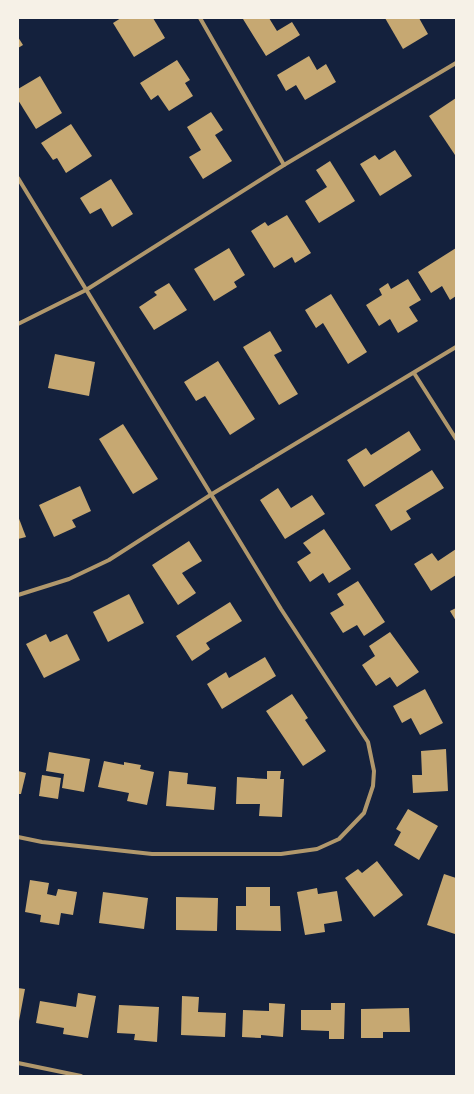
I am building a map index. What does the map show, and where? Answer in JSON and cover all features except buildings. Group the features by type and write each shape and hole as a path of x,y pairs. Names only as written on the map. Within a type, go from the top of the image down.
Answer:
{"street":[{"path":"200,18 284,165"},
{"path":"18,324 86,290 284,165 456,63"},
{"path":"18,178 281,609 368,742 374,771 373,786 364,813 349,831 328,845 317,849 281,854 152,854 42,842 18,837"},
{"path":"18,595 69,579 108,560 212,494 456,346"},
{"path":"414,372 456,439"},
{"path":"18,1063 81,1076"}]}
